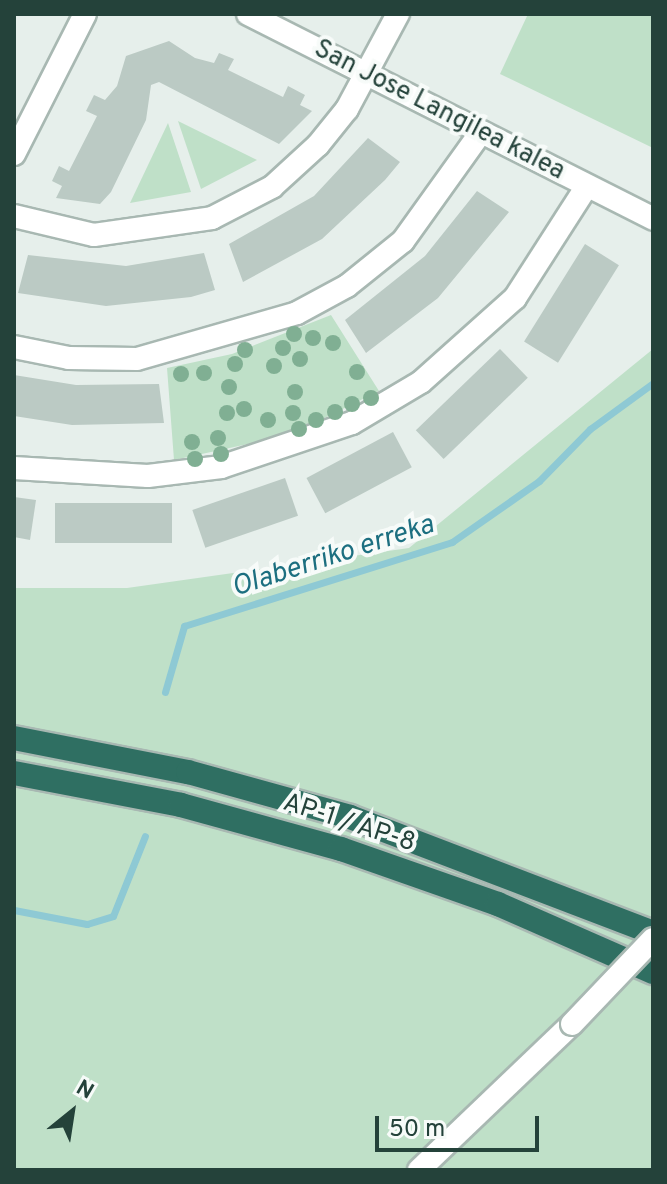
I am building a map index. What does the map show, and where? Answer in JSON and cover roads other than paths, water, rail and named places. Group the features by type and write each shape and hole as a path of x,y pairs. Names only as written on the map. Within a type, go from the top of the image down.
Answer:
{"highway":[{"name":"AP-1 / AP-8","path":"14,738 188,772 350,817 653,936"},
{"name":"AP-1 / AP-8","path":"14,773 181,805 341,849 498,904 653,972"}],"street":[{"path":"14,154 85,14"},
{"name":"San Jose Langilea kalea","path":"248,14 653,219"},
{"path":"14,216 94,235 212,218 272,187 318,145 366,74 398,14"},
{"path":"14,347 69,358 137,359 297,313 347,286 403,241 481,132"},
{"path":"14,468 121,476 221,467 352,423 421,382 515,298 587,186"},
{"path":"419,1170 572,1024 653,936"}],"waterway":[{"name":"Olaberriko erreka","path":"165,692 184,626 452,542 539,481 590,429 653,383"},
{"name":"Olaberriko erreka","path":"14,910 87,924 113,916 145,836"}]}
